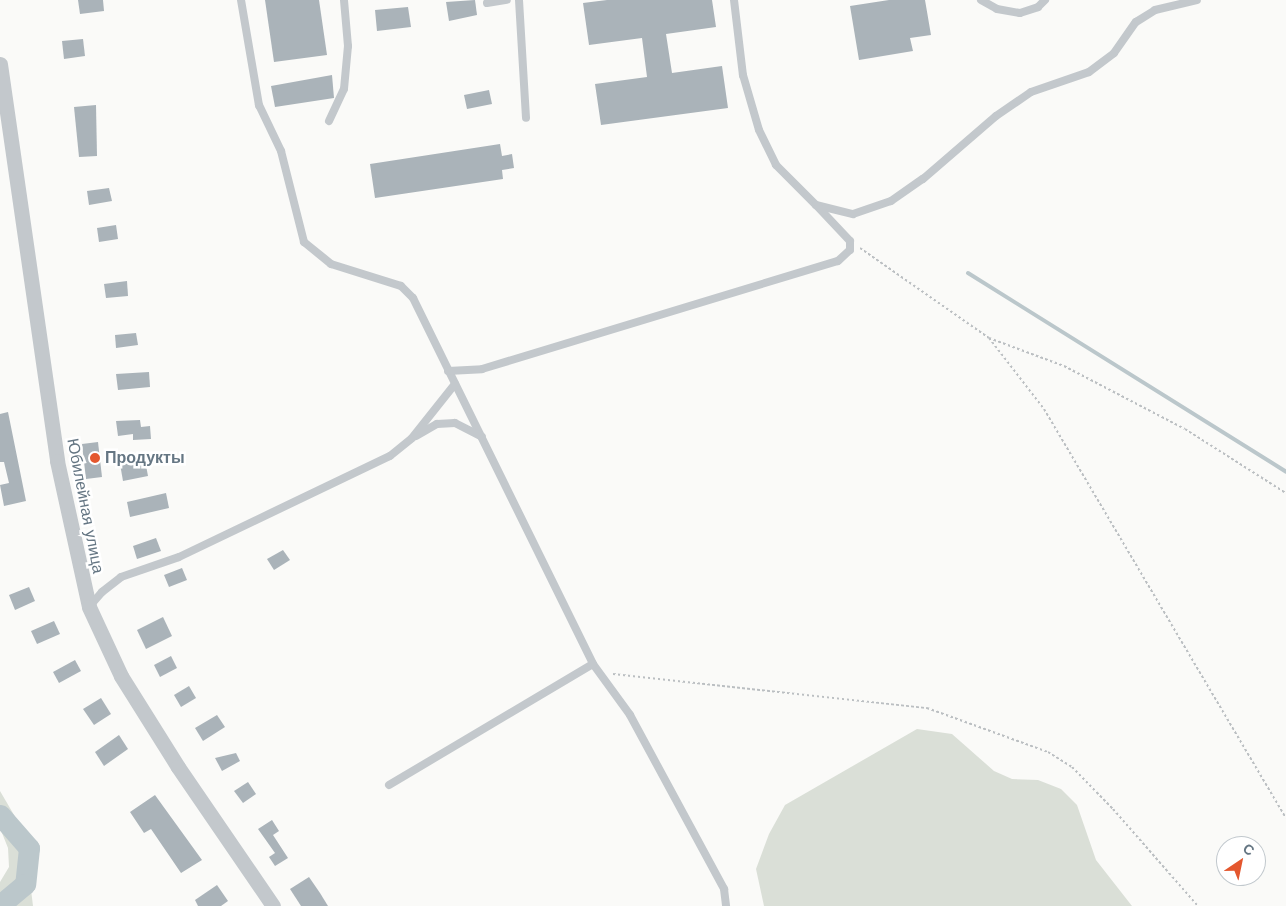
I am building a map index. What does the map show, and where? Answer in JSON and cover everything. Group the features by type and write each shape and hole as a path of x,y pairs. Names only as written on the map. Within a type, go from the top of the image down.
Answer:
{"street":[{"name":"Юбилейная улица","path":"0,64 57,461 89,607 121,676 178,767 273,906"}],"lane":[{"path":"242,0 259,105 281,151 298,225 304,242 332,264 401,286 424,316 448,370 593,664 634,724 724,889 726,906"},
{"path":"329,121 344,89 348,46 344,0"},
{"path":"487,3 508,0"},
{"path":"519,0 526,118"},
{"path":"448,370 482,369 838,261 850,250 850,241 776,165 759,130 743,75 734,0"},
{"path":"981,0 996,8 1020,13 1038,7 1045,0"},
{"path":"816,205 853,214 890,201 922,179 996,116 1031,92 1089,72 1114,53 1136,22 1154,10 1197,0"},
{"path":"412,438 455,384"},
{"path":"89,607 102,592 121,577 179,557 311,496 390,456 412,438 437,424 455,424 482,437"},
{"path":"389,785 593,664"}],"path":[{"path":"850,241 989,338 1064,366 1186,429 1286,493"},
{"path":"989,338 1044,410 1286,818"},
{"path":"593,664 619,677 927,708 1048,752 1072,767 1113,809 1198,906"}],"shaded area":[{"path":"917,729 952,734 994,771 1012,779 1038,780 1061,789 1077,805 1096,860 1132,906 764,906 756,869 769,834 785,805"},
{"path":"0,791 24,832 33,906 0,906 0,882 9,867 8,848 0,828"}],"building":[{"path":"78,0 103,0 104,11 80,14"},
{"path":"265,0 319,0 327,55 274,62"},
{"path":"475,0 477,15 449,21 446,2"},
{"path":"607,0 712,0 716,27 666,34 672,73 722,66 728,108 601,125 595,84 647,77 642,38 589,45 583,3"},
{"path":"889,0 925,0 931,35 910,38 913,51 859,60 850,6"},
{"path":"408,7 411,27 377,31 375,10"},
{"path":"83,39 85,56 64,59 62,41"},
{"path":"332,75 334,98 275,107 271,86"},
{"path":"489,90 492,104 467,109 464,95"},
{"path":"96,105 97,156 79,157 74,107"},
{"path":"500,144 502,156 512,154 514,168 502,170 503,179 375,198 370,164"},
{"path":"109,188 112,201 89,205 87,191"},
{"path":"116,225 118,239 99,242 97,228"},
{"path":"127,281 128,296 106,298 104,284"},
{"path":"136,333 138,345 116,348 115,335"},
{"path":"149,372 150,387 118,390 116,374"},
{"path":"8,412 26,501 4,506 0,485 9,483 4,462 0,462 0,414"},
{"path":"140,420 141,427 150,426 151,439 133,440 133,434 118,436 116,421"},
{"path":"98,442 102,477 86,479 82,444"},
{"path":"145,460 148,476 123,481 120,464"},
{"path":"166,493 169,508 130,517 127,502"},
{"path":"156,538 161,551 137,559 133,546"},
{"path":"283,550 290,560 274,570 267,559"},
{"path":"182,568 187,580 169,587 164,575"},
{"path":"29,587 35,601 15,610 9,595"},
{"path":"163,617 172,636 146,649 137,630"},
{"path":"54,621 60,634 37,644 31,631"},
{"path":"171,656 177,668 160,677 154,665"},
{"path":"75,660 81,671 59,683 53,672"},
{"path":"189,686 196,698 181,707 174,695"},
{"path":"101,698 111,714 94,725 83,709"},
{"path":"217,715 225,727 203,741 195,728"},
{"path":"119,735 128,749 104,766 95,752"},
{"path":"236,753 240,761 222,771 215,758"},
{"path":"248,782 256,794 243,803 234,791"},
{"path":"155,795 202,860 181,873 151,829 144,833 130,812"},
{"path":"272,820 279,831 273,835 288,858 275,866 269,857 275,853 258,829"},
{"path":"309,877 328,906 301,906 290,889"},
{"path":"217,885 228,901 221,906 198,906 195,900"}],"waterway":[{"path":"968,273 1286,472"},
{"path":"0,815 29,848 25,884 0,905"}],"place":[{"name":"Продукты","path":"95,458"}]}
